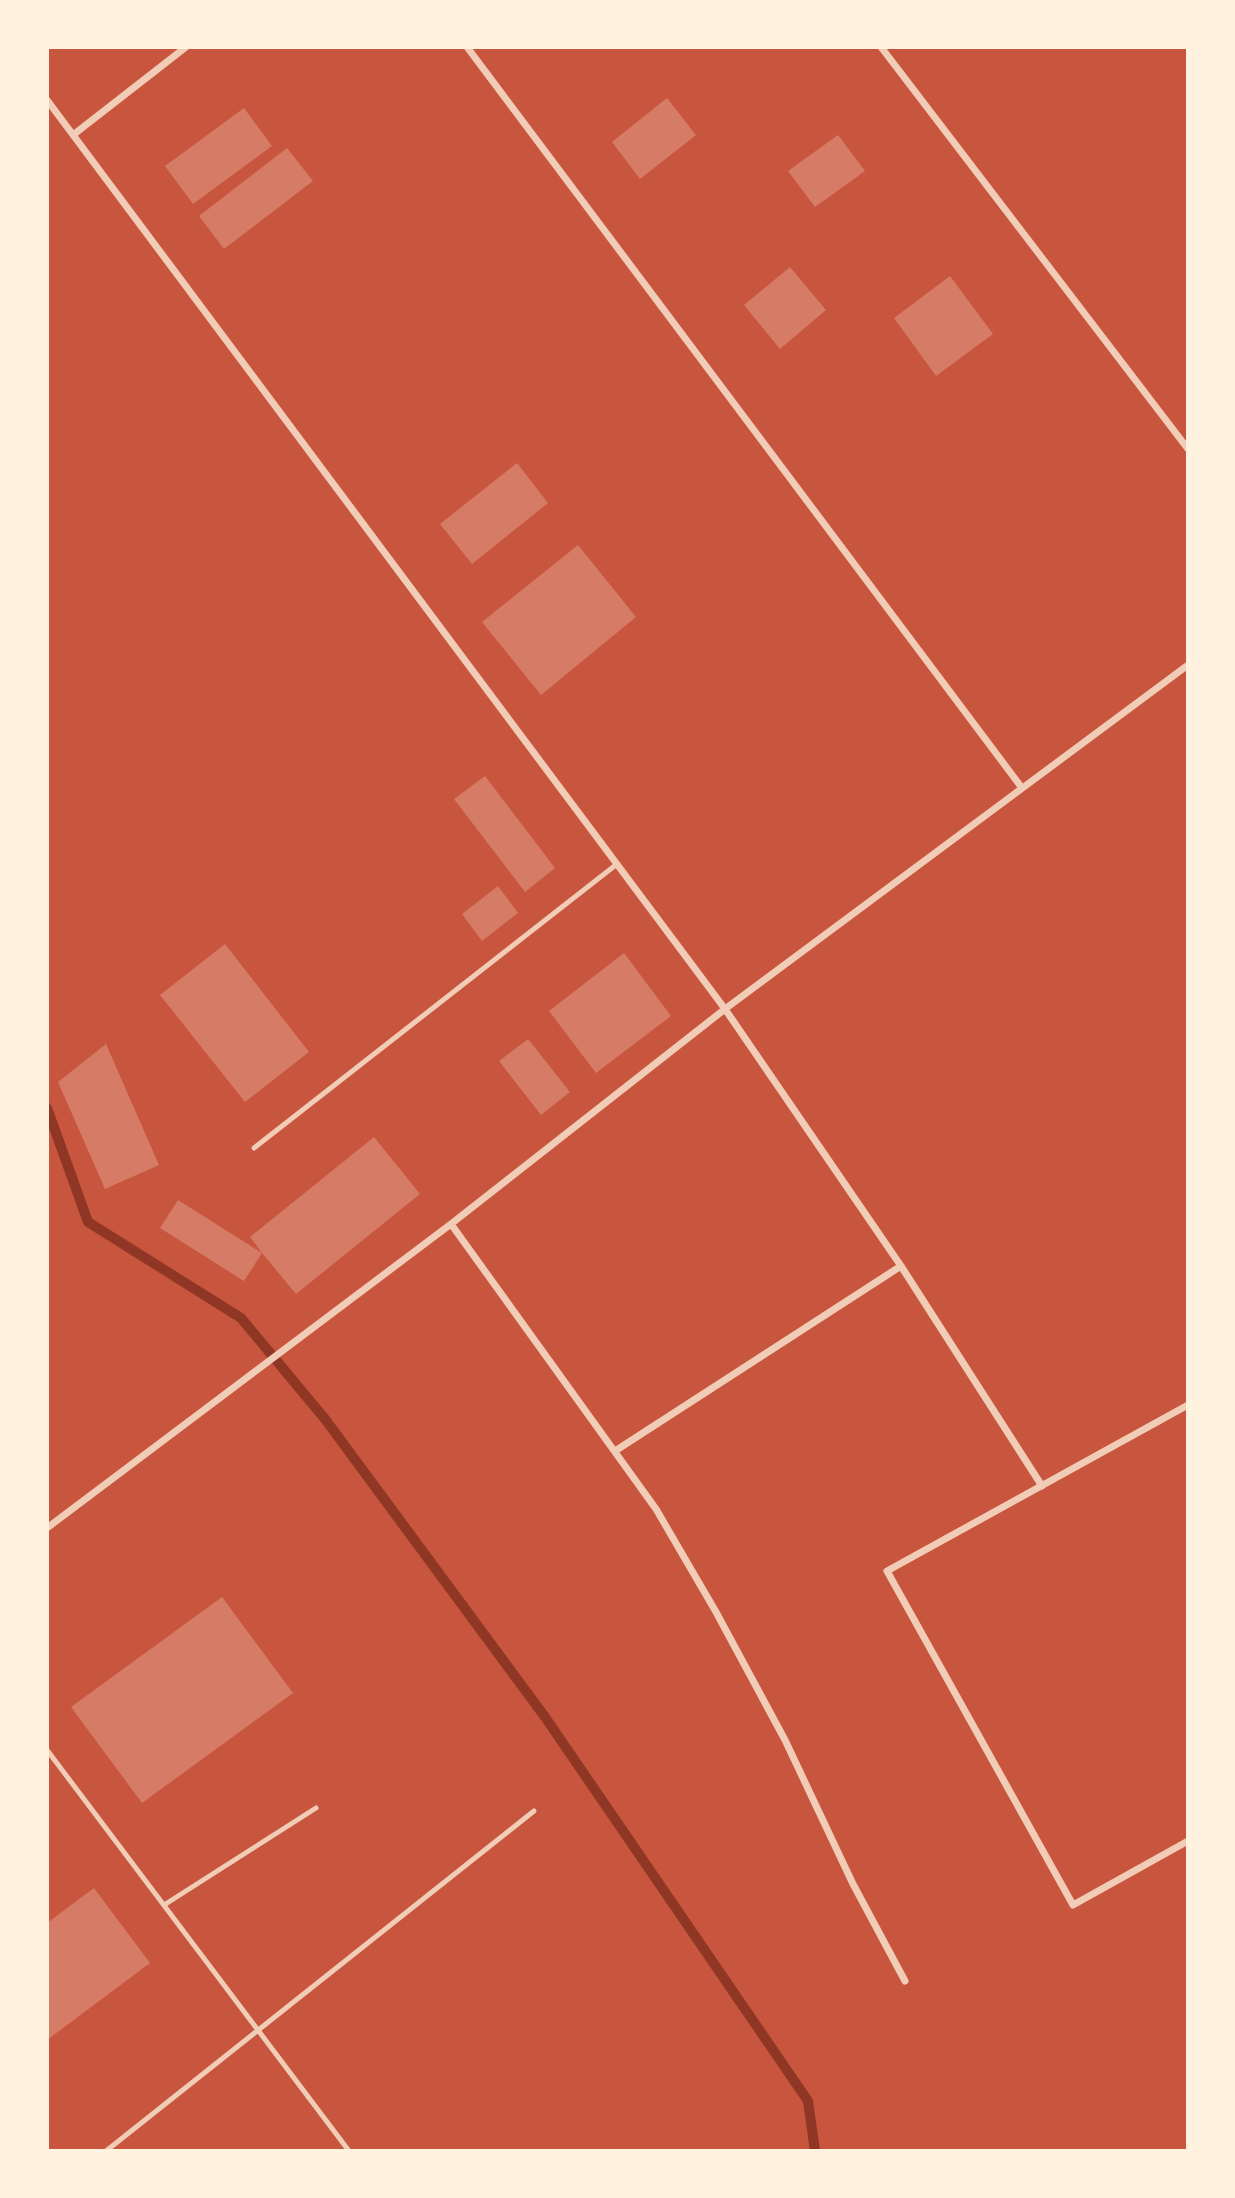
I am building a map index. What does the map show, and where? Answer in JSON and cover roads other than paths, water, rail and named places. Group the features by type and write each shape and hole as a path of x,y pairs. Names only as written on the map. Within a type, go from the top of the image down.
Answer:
{"street":[{"path":"73,135 186,47"},
{"path":"467,47 1023,788"},
{"path":"881,47 1188,449"},
{"path":"47,100 725,1009 901,1266 1042,1486"},
{"path":"47,1528 451,1224 725,1009 1188,665"},
{"path":"451,1224 656,1509 716,1612 785,1740 853,1884 905,1981"},
{"path":"615,1451 901,1266"},
{"path":"1188,1405 887,1571 1073,1905 1188,1841"}],"lane":[{"path":"254,1148 617,864"},
{"path":"47,1750 349,2151"},
{"path":"164,1905 316,1808"},
{"path":"106,2151 534,1811"}],"waterway":[{"path":"47,1108 88,1222 241,1318 325,1419 545,1717 808,2101 815,2151"}]}
